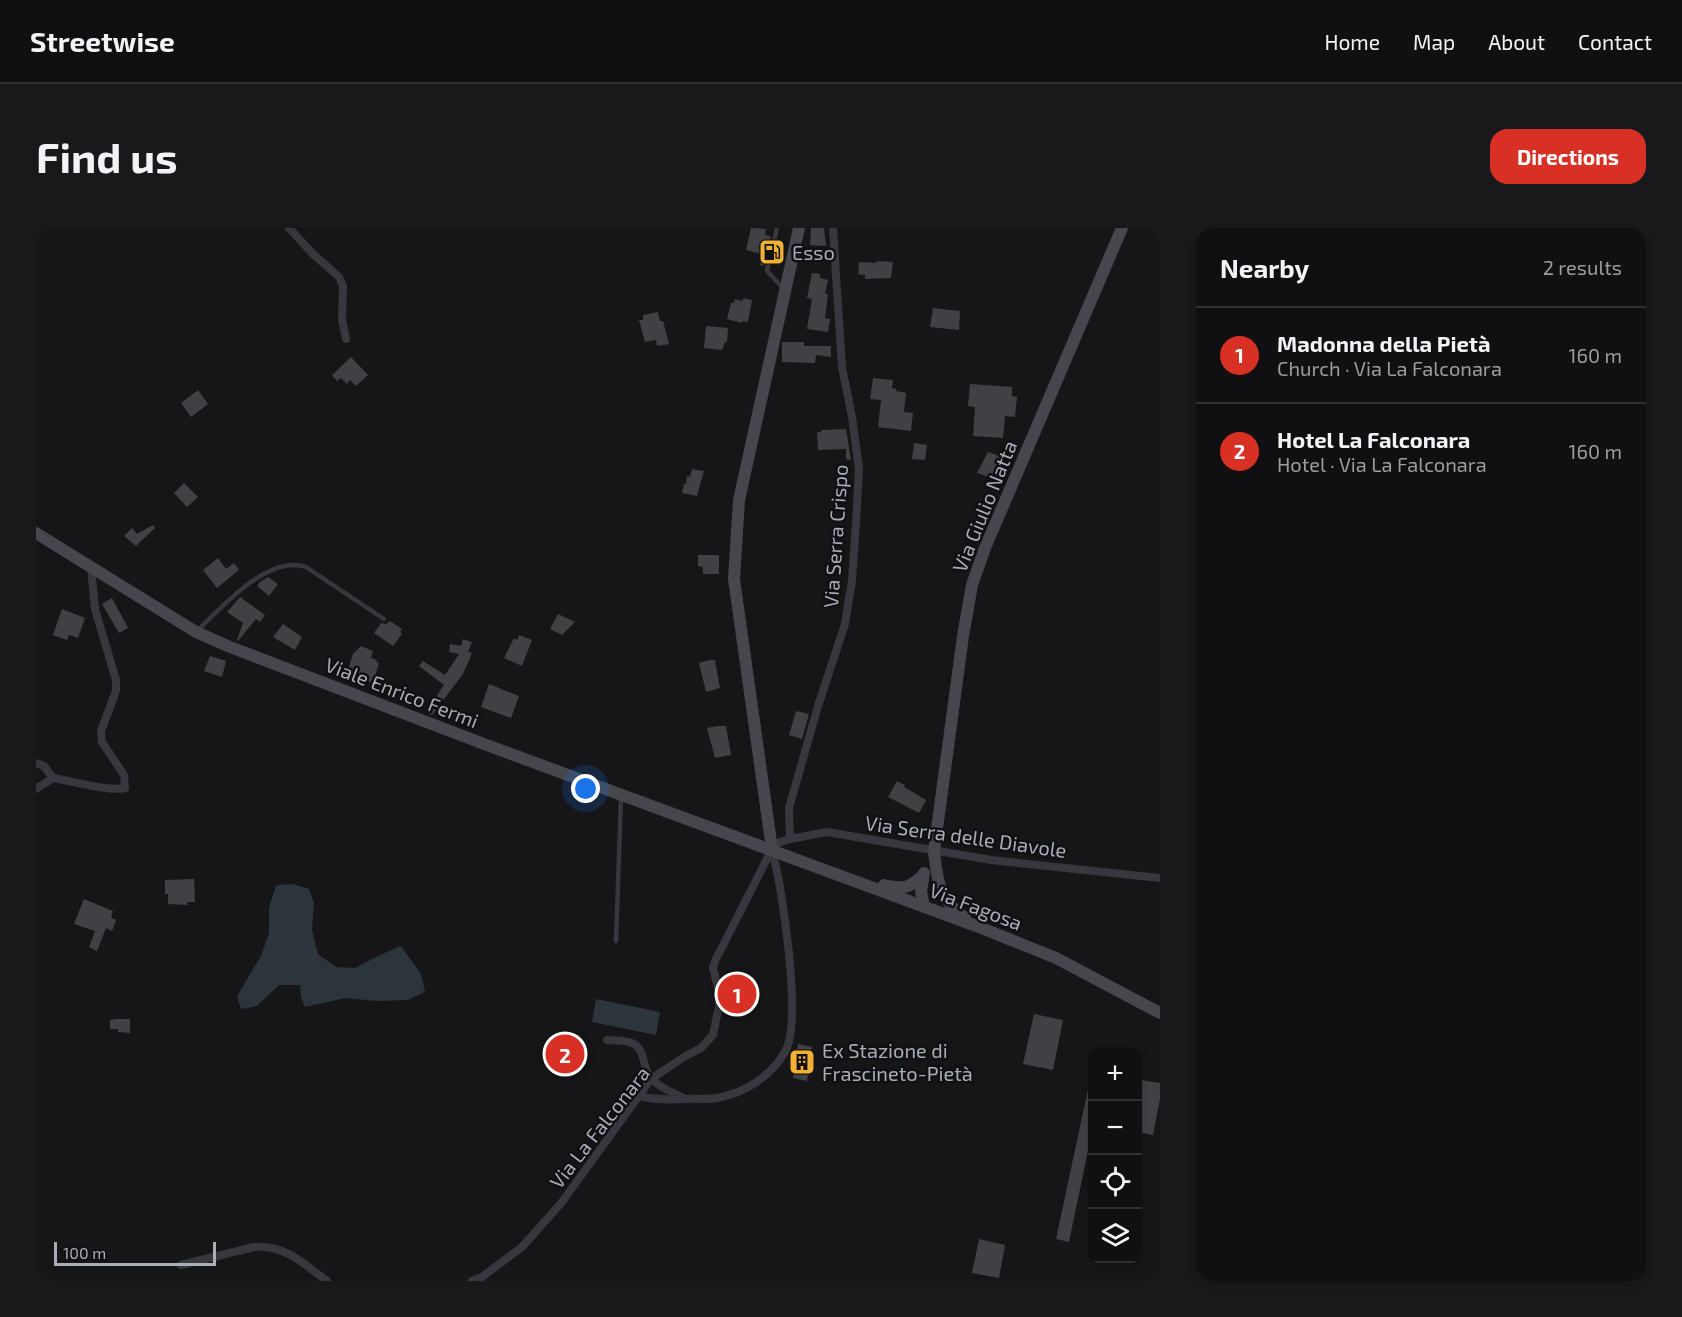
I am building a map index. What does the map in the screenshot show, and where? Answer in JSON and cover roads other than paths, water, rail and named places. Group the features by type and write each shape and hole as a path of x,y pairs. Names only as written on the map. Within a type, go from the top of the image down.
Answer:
{"street":[{"path":"289,228 339,277 343,286 342,319 346,339"},
{"path":"639,1096 653,1100 714,1098 732,1095 750,1087 767,1074 787,1048 791,999 787,936 778,873 772,849 734,579 739,500 799,228"},
{"name":"Via Serra Crispo","path":"789,839 789,808 818,706 845,624 856,534 859,469 842,367 833,259 833,228"},
{"name":"Via Giulio Natta","path":"934,850 972,585 985,548 1122,228"},
{"name":"Viale Enrico Fermi","path":"36,533 196,632 230,648 772,849"},
{"path":"36,763 44,766 53,778 118,790 125,788 124,775 102,742 101,731 116,691 116,680 95,609 91,567"},
{"path":"36,789 53,778"},
{"name":"Via Serra delle Diavole","path":"772,849 780,842 789,839 827,832 991,860 1160,878"},
{"name":"Via Fagosa","path":"772,849 1056,958 1160,1013"},
{"name":"Via La Falconara","path":"472,1281 482,1277 522,1247 562,1202 651,1079 701,1048 713,1035 718,1006 713,968 772,849"},
{"path":"924,907 921,891 923,875 934,850"},
{"path":"934,850 937,878 944,897 953,909 979,927"},
{"path":"860,882 882,884 900,889 914,884 923,875"},
{"path":"924,907 933,895 937,878"},
{"path":"607,1040 633,1043 642,1050 645,1069 651,1079 659,1086 685,1099"},
{"path":"180,1265 266,1246 292,1254 327,1281"}],"lane":[{"path":"777,228 767,271 785,291"},
{"path":"196,632 229,600 261,574 277,567 296,563 306,567 384,619"},
{"path":"616,941 621,794"}],"place":[{"name":"Esso","path":"772,252"},
{"name":"Madonna della Pietà","path":"737,994"},
{"name":"Hotel La Falconara","path":"565,1054"},
{"name":"Ex Stazione di Frascineto-Pietà","path":"802,1062"}]}
